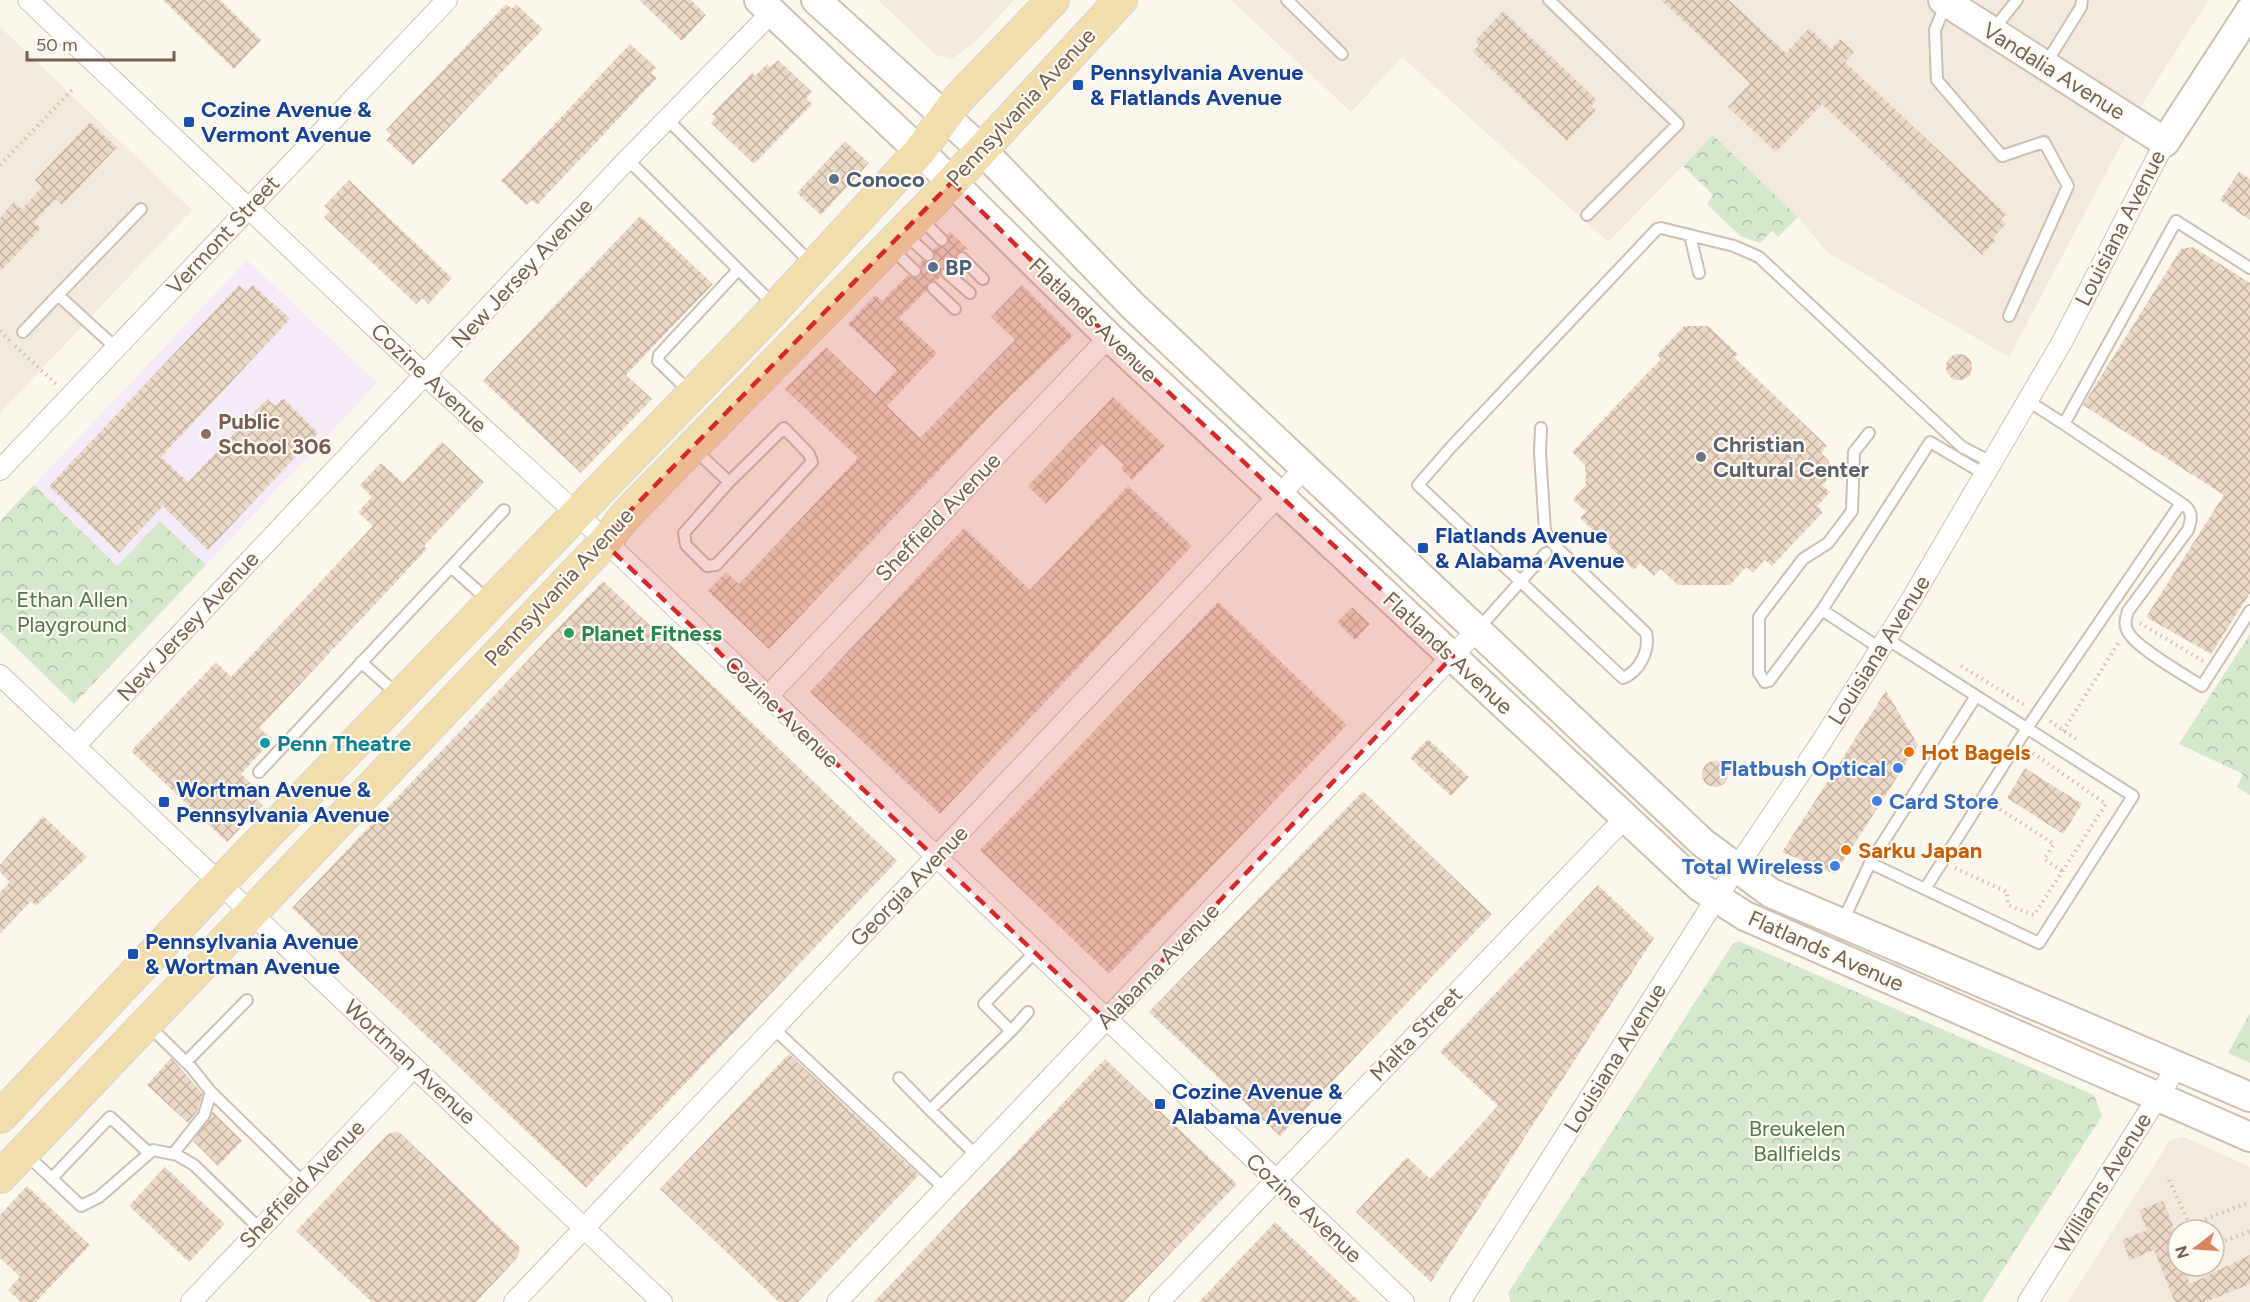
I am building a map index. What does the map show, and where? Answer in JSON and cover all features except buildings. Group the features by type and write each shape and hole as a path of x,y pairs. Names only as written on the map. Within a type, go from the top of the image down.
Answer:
{"main road":[{"name":"Flatlands Avenue","path":"816,0 981,149 1133,306 1703,843 1771,893 2250,1097"},
{"name":"Pennsylvania Avenue","path":"0,1117 220,883 776,307 919,152 945,116 1053,0"},
{"name":"Pennsylvania Avenue","path":"0,1177 604,543 627,514 952,182 1121,0"},
{"name":"Vandalia Avenue","path":"1945,1 2165,142"},
{"name":"Flatlands Avenue","path":"766,6 952,182 1109,337 1453,656 1677,869 1744,916 2250,1137"},
{"name":"Louisiana Avenue","path":"2165,142 2250,11"}],"street":[{"name":"Cozine Avenue","path":"28,0 426,376 576,513 604,543 1404,1302"},
{"name":"Vermont Street","path":"0,470 447,0"},
{"name":"New Jersey Avenue","path":"76,745 667,119 766,6"},
{"name":"Louisiana Avenue","path":"1460,1302 1717,897 1884,644 2028,401 2165,142"},
{"name":"Sheffield Avenue","path":"766,697 1109,337"},
{"name":"Georgia Avenue","path":"514,1302 1304,469"},
{"name":"Alabama Avenue","path":"837,1302 1478,629"},
{"name":"Wortman Avenue","path":"0,675 662,1302"},
{"name":"Malta Street","path":"1159,1302 1624,819"},
{"name":"Williams Avenue","path":"2028,1302 2178,1065"},
{"name":"Sheffield Avenue","path":"191,1302 414,1067"}],"lane":[{"path":"1287,0 1342,54"},
{"path":"1549,0 1678,124 1587,215"},
{"path":"1993,31 2017,0"},
{"path":"2045,65 2081,8 2082,0"},
{"path":"1945,1 1935,30 1936,80 2002,156 2044,142 2068,186 2009,316"},
{"path":"667,119 814,266"},
{"path":"628,160 776,307"},
{"path":"23,332 141,209"},
{"path":"2064,424 2176,221 2250,268"},
{"path":"1541,428 1540,453 1545,531 1551,542 1646,633 1648,643 1645,656 1627,677 1619,677 1418,486 1421,479 1657,229 1661,228 1734,246 1759,257 1960,445 1989,469"},
{"path":"903,231 942,240"},
{"path":"903,231 928,255"},
{"path":"903,231 915,271"},
{"path":"1690,235 1699,273"},
{"path":"962,258 983,279"},
{"path":"692,393 658,361 658,355 738,270"},
{"path":"947,273 970,293"},
{"path":"933,288 954,309"},
{"path":"58,295 116,348"},
{"path":"2028,401 2181,503 2191,512 2188,530 2128,611 2125,622 2127,633 2154,656 2202,686 2250,611"},
{"path":"784,428 809,454 812,462 716,565 706,566 686,546 684,533 729,482 784,428"},
{"path":"1869,433 1854,452 1852,511 1828,543 1803,559 1759,617 1759,673 1765,682 1769,681 1822,609 1930,442 1989,469"},
{"path":"691,447 729,482"},
{"path":"1925,889 2027,728 2181,503"},
{"path":"259,772 504,510"},
{"path":"1478,629 1546,553"},
{"path":"451,567 491,602"},
{"path":"1822,609 1976,696 2133,796 2039,943 1870,863"},
{"path":"362,662 400,696"},
{"path":"1842,923 1870,863 1976,696"},
{"path":"1011,1031 984,1004 1035,952"},
{"path":"186,1062 247,1000"},
{"path":"930,1110 1028,1012"},
{"path":"146,1023 186,1062 211,1092 304,1183"},
{"path":"773,1028 945,1189"},
{"path":"899,1078 976,1155"},
{"path":"173,1154 204,1115 211,1092"},
{"path":"52,1178 110,1117 149,1153"},
{"path":"24,1152 81,1206 99,1197 153,1150 173,1154 194,1165 260,1229"}],"path":[{"path":"0,165 74,88"},
{"path":"0,331 69,397"},
{"path":"2063,731 2127,633 2138,621 2204,662"},
{"path":"1957,663 2076,739"},
{"path":"2024,760 2050,721"},
{"path":"1951,874 1956,868 1997,887 2007,892 2008,905 2034,915 2106,804 2030,751"},
{"path":"2000,797 1995,806 2054,844 2044,859 2062,871"},
{"path":"2169,1180 2186,1218"},
{"path":"2213,1218 2250,1202"},
{"path":"2226,1240 2250,1231"}],"highlighted area":[{"path":"952,182 1109,337 1453,656 1106,1020 604,543 627,514"}],"shaded area":[{"path":"878,0 1014,0 977,40 952,59 936,55"},
{"path":"1231,0 2209,0 2145,99 2009,357 1827,252 1798,217 1713,135 1608,242 1402,57 1351,112"},
{"path":"0,27 192,210 0,413"},
{"name":"Public School 306","path":"247,260 377,383 206,565 160,521 117,566 34,485"},
{"path":"2184,1137 2250,1167 2250,1302 2068,1302 2170,1140"}],"green space":[{"path":"1713,135 1798,217 1778,237 1772,231 1760,243 1740,236 1707,204 1713,195 1683,166"},
{"name":"Ethan Allen Playground","path":"34,485 117,566 160,521 206,565 74,704 0,632 0,521"},
{"path":"2250,634 2250,795 2237,787 2243,774 2179,744"},
{"name":"Breukelen Ballfields","path":"1739,941 2094,1095 2102,1116 1982,1302 1511,1302 1508,1293 1733,943"},
{"path":"2250,1013 2250,1063 2228,1053"}],"place":[{"name":"Pennsylvania Avenue & Flatlands Avenue","path":"1078,85"},
{"name":"Cozine Avenue & Vermont Avenue","path":"189,122"},
{"name":"Conoco","path":"834,179"},
{"name":"BP","path":"933,267"},
{"name":"Public School 306","path":"206,434"},
{"name":"Christian Cultural Center","path":"1701,457"},
{"name":"Flatlands Avenue & Alabama Avenue","path":"1423,548"},
{"name":"Planet Fitness","path":"569,633"},
{"name":"Penn Theatre","path":"265,743"},
{"name":"Hot Bagels","path":"1909,752"},
{"name":"Flatbush Optical","path":"1898,768"},
{"name":"Card Store","path":"1877,801"},
{"name":"Wortman Avenue & Pennsylvania Avenue","path":"164,802"},
{"name":"Sarku Japan","path":"1846,850"},
{"name":"Total Wireless","path":"1835,866"},
{"name":"Pennsylvania Avenue & Wortman Avenue","path":"133,954"},
{"name":"Cozine Avenue & Alabama Avenue","path":"1160,1104"}]}
